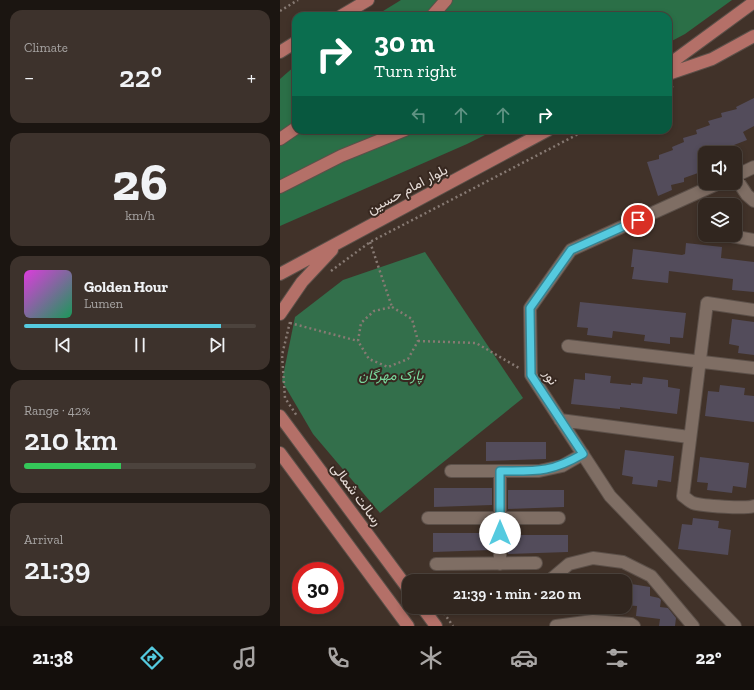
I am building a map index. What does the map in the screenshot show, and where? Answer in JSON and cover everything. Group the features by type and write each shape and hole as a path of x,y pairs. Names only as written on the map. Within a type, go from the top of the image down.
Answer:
{"main road":[{"path":"348,12 368,0"},
{"path":"436,12 446,0"},
{"path":"672,62 754,2"},
{"path":"672,73 712,59 754,36"},
{"path":"280,52 292,44"},
{"path":"280,139 292,131"},
{"path":"280,187 341,156 395,134"},
{"name":"بلوار امام حسین","path":"280,274 541,134"},
{"path":"286,315 302,282 340,242"},
{"name":"رسالت شمالی","path":"280,416 402,581"},
{"path":"280,453 408,626"},
{"path":"427,614 436,626"}],"street":[{"path":"742,173 754,167"},
{"path":"742,186 754,202"},
{"name":"نور","path":"704,190 571,250 530,308 531,375 610,496 729,624"},
{"path":"742,238 754,240"},
{"path":"754,310 708,303 682,496 693,503 732,507 754,506"},
{"path":"568,346 754,368"},
{"path":"560,420 690,437"},
{"path":"451,471 539,471 562,466 583,454"},
{"path":"500,471 500,564"},
{"path":"428,518 559,518"},
{"path":"557,574 569,564 593,558 623,562 650,576 693,626"},
{"path":"436,564 536,563"},
{"path":"556,626 593,621 631,624 634,626"}],"path":[{"path":"280,11 298,0"},
{"path":"326,276 370,242 578,134"},
{"path":"370,242 392,307 412,319 418,341 408,360 388,367 368,360 358,341 361,324 374,311 392,307"},
{"path":"286,315 290,322 282,355 285,398 298,417"},
{"path":"290,322 358,341"},
{"path":"418,341 476,343 531,375"},
{"path":"444,614 453,626"}],"green space":[{"path":"401,0 732,0 685,34 672,41 672,12 382,12"},
{"path":"292,68 292,134 487,134 280,226 280,79"},
{"name":"پارک مهرگان","path":"425,252 523,398 380,513 313,434 282,381 295,317 343,280"}],"building":[{"path":"754,98 754,126 743,132 747,140 734,146 698,146 698,173 684,178 684,182 671,185 672,190 658,196 647,162 659,159 659,155 673,150 672,147 684,142 683,138 697,134 696,130 710,125 708,121 722,117 721,113 737,109 736,107"},
{"path":"686,243 722,247 721,258 754,262 754,292 732,290 733,279 669,271 668,283 632,279 634,267 631,267 633,249 682,255 685,254"},
{"path":"580,302 686,313 683,338 670,337 670,344 644,341 645,335 613,331 612,338 587,335 588,328 577,327"},
{"path":"732,319 754,322 754,355 738,353 739,346 729,344"},
{"path":"585,373 611,376 610,383 631,385 631,383 642,384 643,377 668,380 668,387 680,389 677,414 620,407 620,409 571,404 574,379 585,380"},
{"path":"720,385 745,388 744,395 754,396 754,422 705,416 708,391 719,392"},
{"path":"486,442 546,442 546,459 486,461"},
{"path":"625,450 674,456 671,482 658,480 657,487 632,484 633,477 622,475"},
{"path":"700,457 749,463 746,488 733,486 732,493 707,490 708,483 697,482"},
{"path":"434,488 492,488 492,505 434,507"},
{"path":"508,490 564,490 564,507 508,509"},
{"path":"693,518 719,521 718,528 731,530 728,555 678,549 682,524 692,525"},
{"path":"433,533 492,533 492,550 433,552"},
{"path":"508,535 568,535 568,552 508,554"},
{"path":"632,584 650,587 650,596 659,598 661,600 660,607 668,608 676,618 675,626 659,626 660,619 636,616 637,606 632,606"}],"route":[{"path":"500,533 500,471 539,471 562,466 583,454 531,375 530,308 571,250 638,220"}]}
